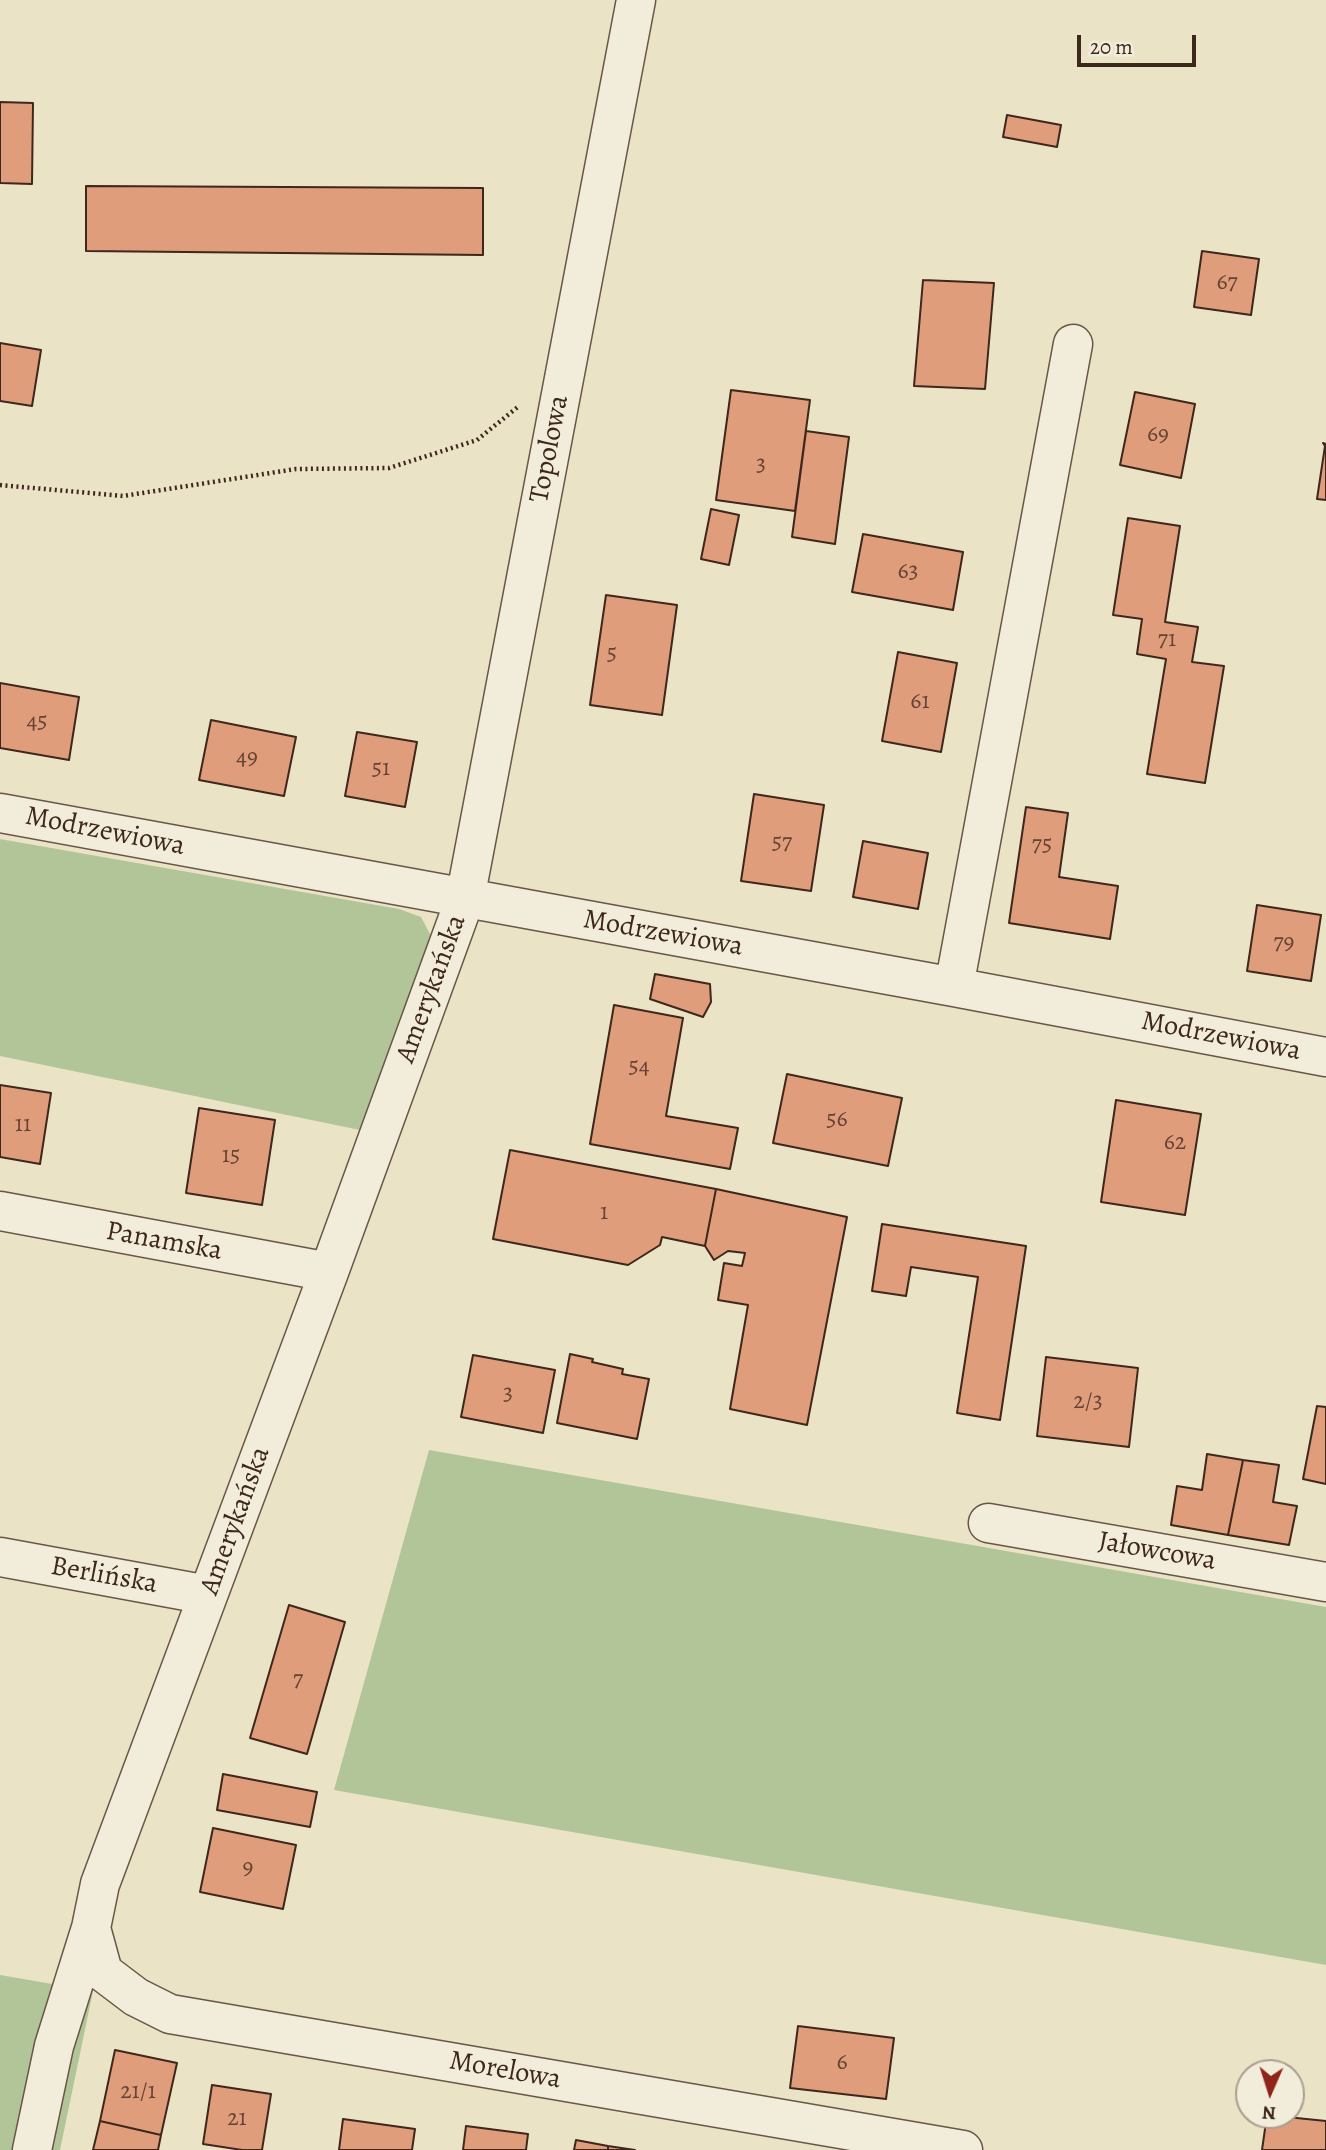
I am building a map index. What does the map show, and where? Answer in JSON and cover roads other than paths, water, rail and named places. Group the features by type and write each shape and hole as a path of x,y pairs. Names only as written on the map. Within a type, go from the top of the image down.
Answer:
{"street":[{"name":"Topolowa","path":"465,899 636,0"},
{"path":"954,986 1073,344"},
{"name":"Modrzewiowa","path":"0,813 954,986 1326,1057"},
{"name":"Amerykańska","path":"32,2150 54,2046 91,1928 100,1884 465,899"},
{"name":"Panamska","path":"0,1211 329,1272"},
{"name":"Jałowcowa","path":"988,1523 1326,1582"},
{"name":"Berlińska","path":"0,1557 208,1595"},
{"name":"Morelowa","path":"91,1928 103,1972 136,1997 170,2014 963,2150"}]}
